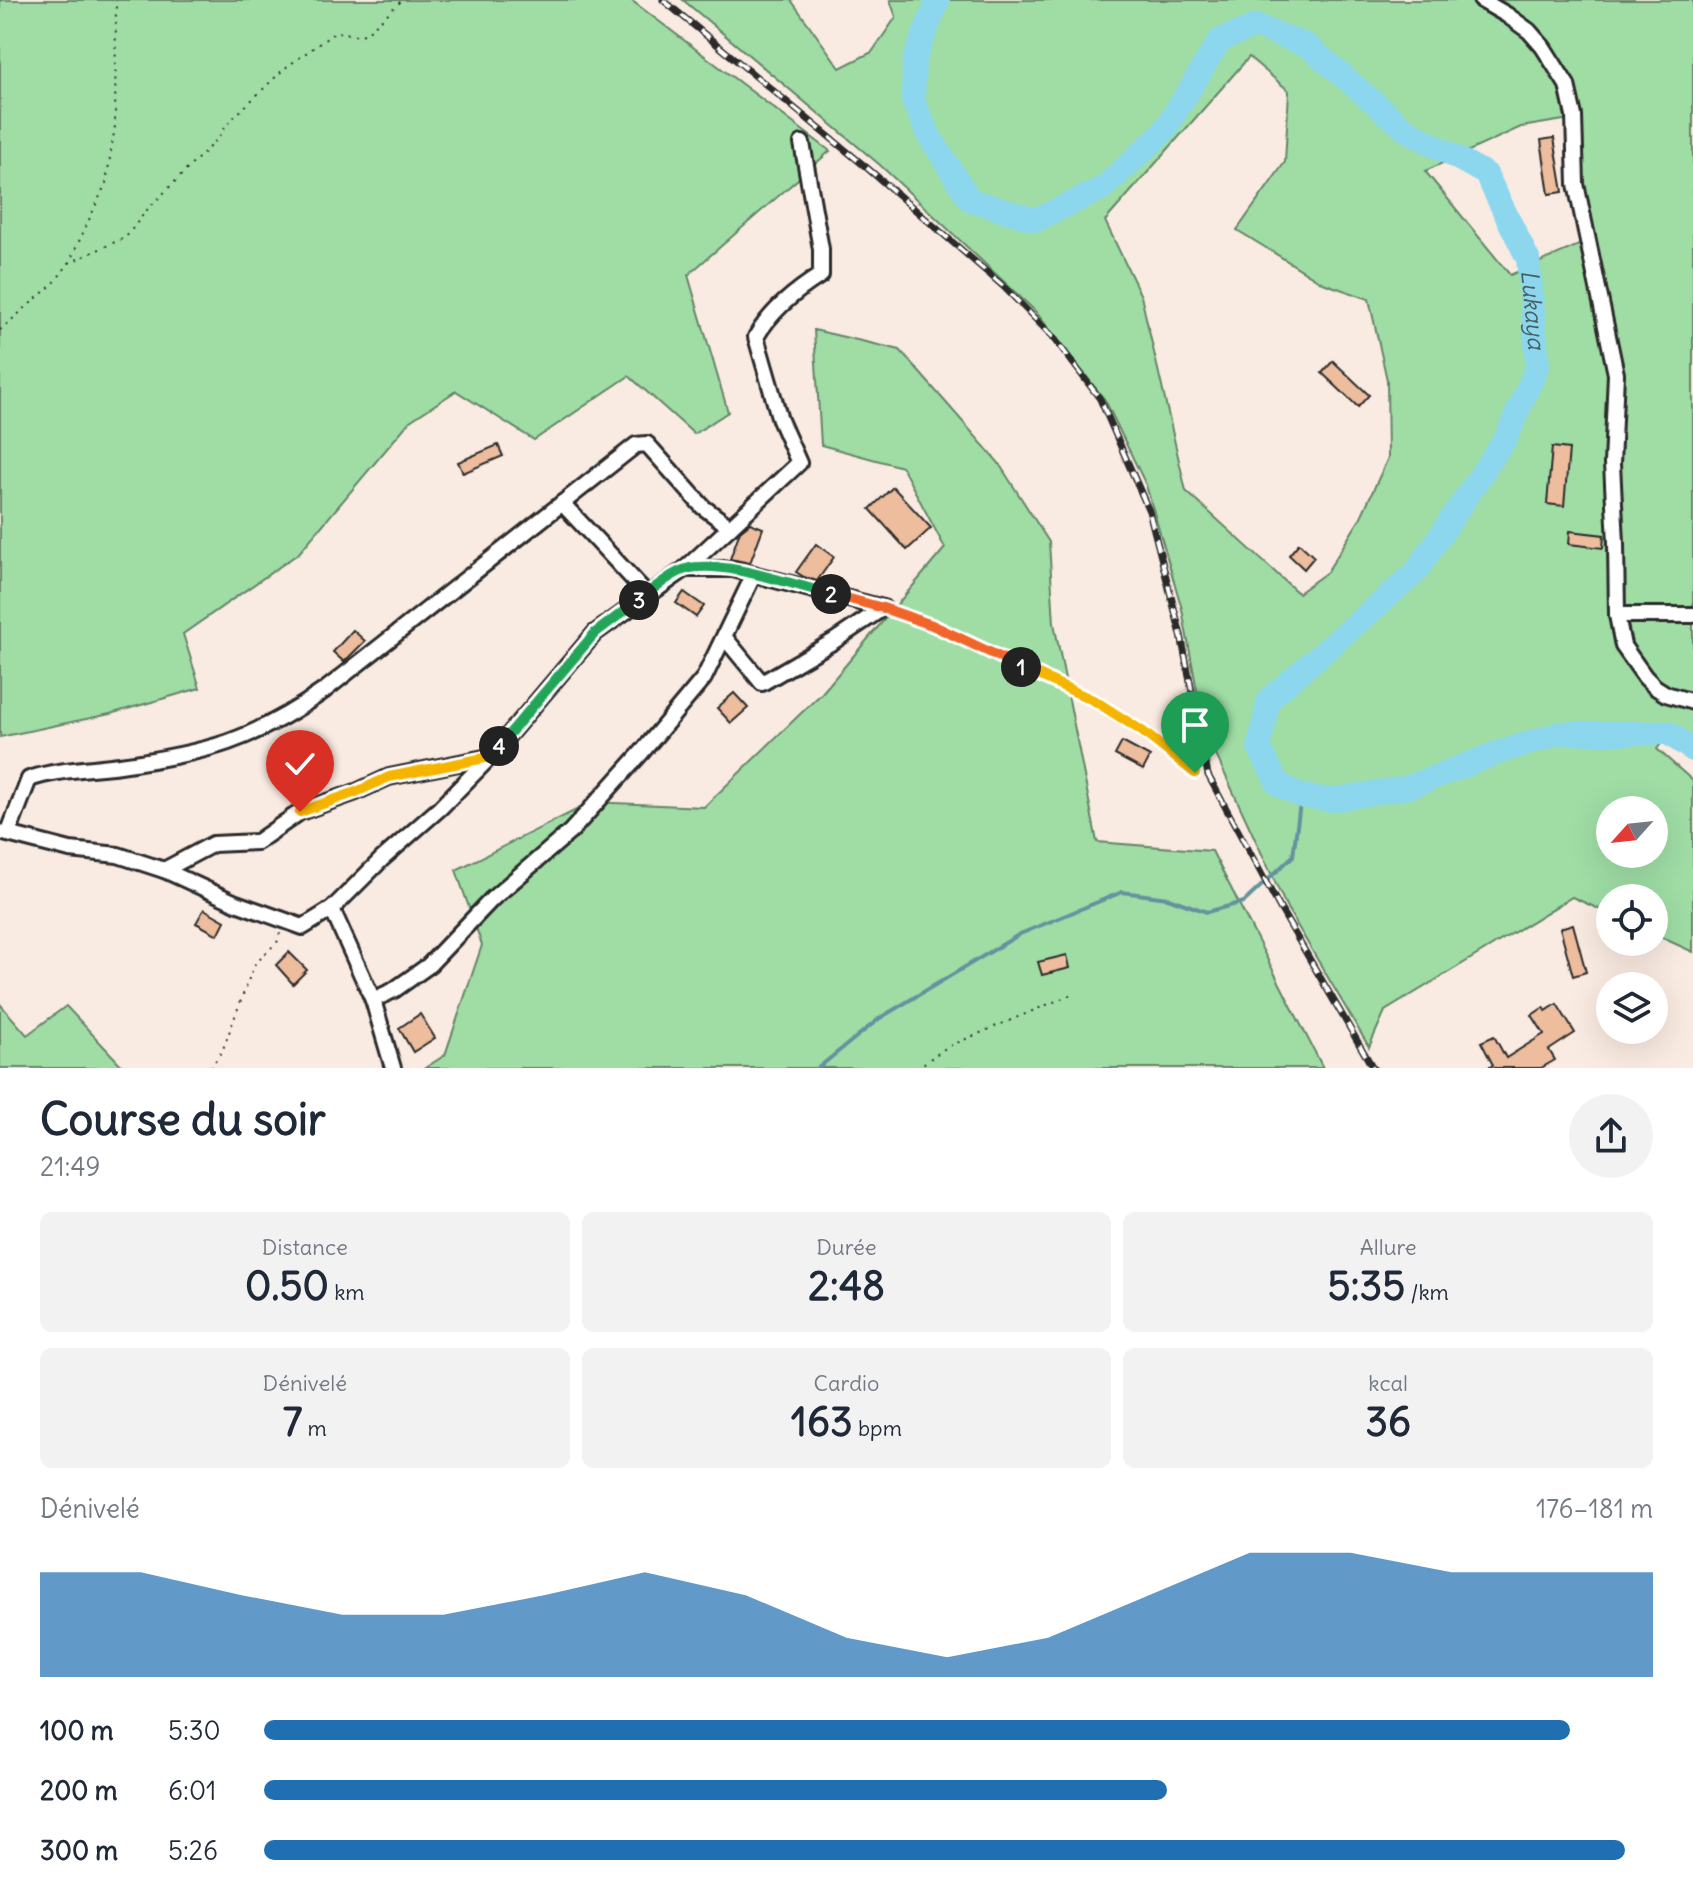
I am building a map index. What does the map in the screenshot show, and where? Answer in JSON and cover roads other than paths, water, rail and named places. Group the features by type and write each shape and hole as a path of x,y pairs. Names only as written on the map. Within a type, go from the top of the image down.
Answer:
{"street":[{"path":"1481,0 1529,31 1567,85 1574,116 1576,184 1616,374 1612,464 1617,615 1623,646 1645,677 1666,694 1693,702"},
{"path":"730,527 703,507 647,444 641,442 286,718 200,752 29,779 4,833 70,850 118,855 164,870 289,924 303,927 332,909 490,757 595,633 685,569 799,463 780,420 756,337 761,327 800,288 821,275 821,249 802,143"},
{"path":"562,503 647,594"},
{"path":"685,569 733,569 883,608 762,683 725,638"},
{"path":"373,1000 394,990 428,966 492,899 571,831 695,690 725,638 754,574"},
{"path":"1617,615 1693,615"},
{"path":"164,870 213,844 257,842 300,812 389,777 490,757"},
{"path":"332,909 373,1000 393,1068"}],"waterway":[{"name":"Lukaya","path":"938,0 914,60 913,101 930,137 970,200 1036,220 1103,188 1164,131 1220,40 1256,26 1308,46 1405,129 1486,174 1528,259 1538,365 1507,436 1415,573 1269,699 1259,747 1278,784 1301,796 1332,800 1409,787 1494,754 1561,733 1668,733 1693,750"},
{"path":"818,1068 880,1018 1020,934 1122,892 1168,898 1207,912 1244,902 1293,856 1301,796"}],"railway":[{"path":"663,0 866,167 1003,286 1054,338 1100,399 1149,511 1181,635 1208,775 1281,910 1373,1068"}]}
